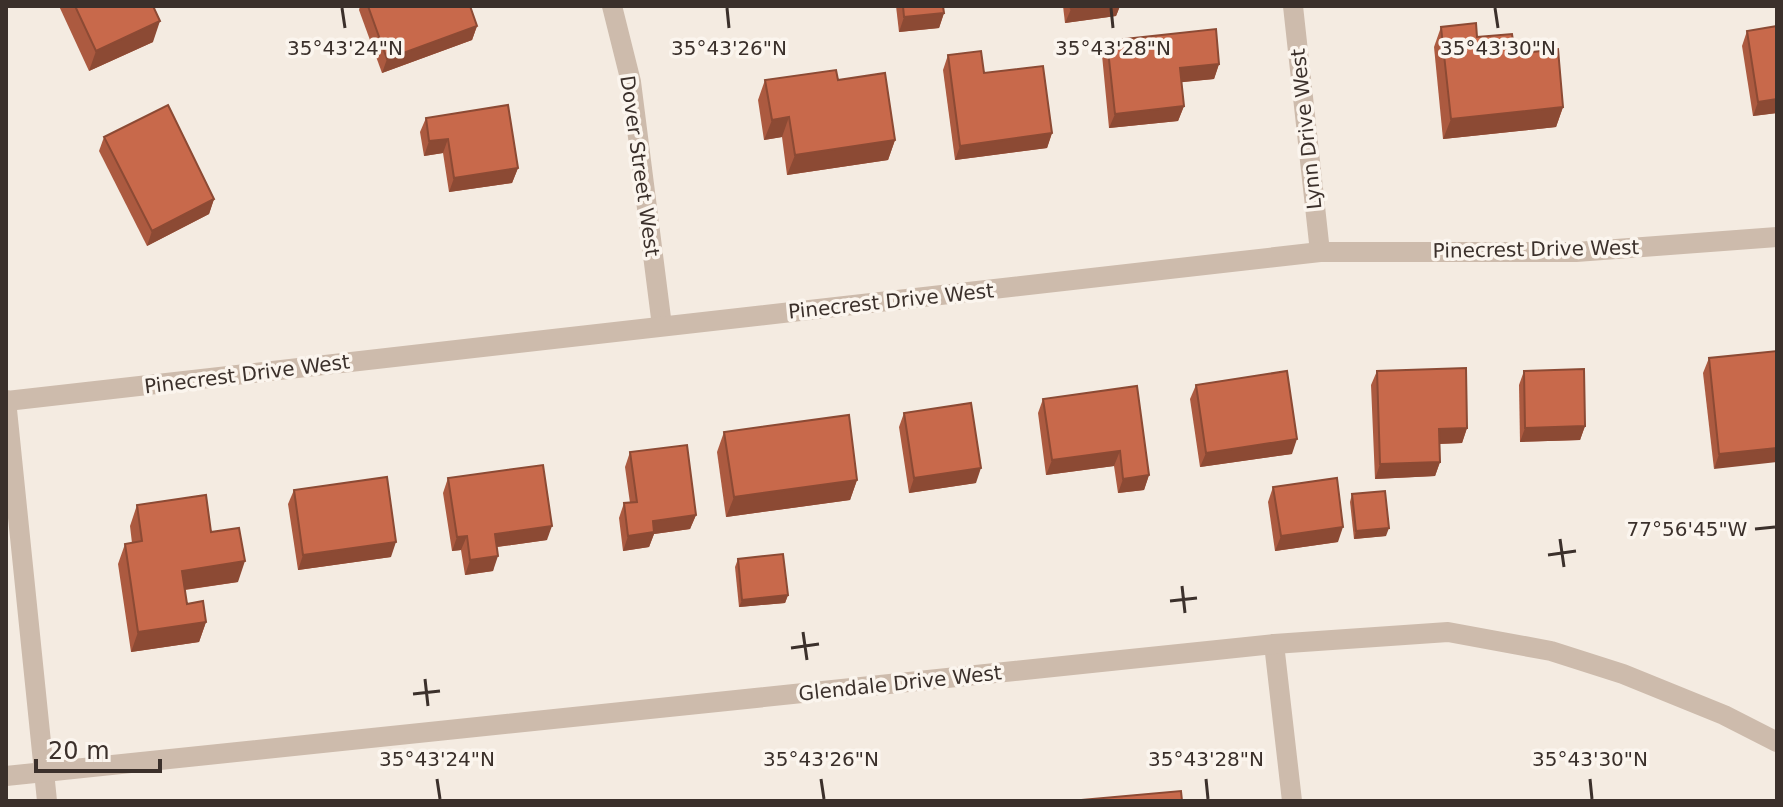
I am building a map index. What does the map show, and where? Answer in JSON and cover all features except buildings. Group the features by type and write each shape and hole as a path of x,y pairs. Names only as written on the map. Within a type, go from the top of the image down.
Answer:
{"street":[{"name":"Dover Street West","path":"612,6 631,82 662,326"},
{"name":"Lynn Drive West","path":"1293,6 1320,252"},
{"name":"Pinecrest Drive West","path":"6,401 1320,252 1576,252 1777,237"},
{"path":"6,401 47,801"},
{"name":"Glendale Drive West","path":"6,776 1274,644 1448,632 1551,651 1638,680 1724,715 1777,742"},
{"path":"1274,644 1292,801"}]}
